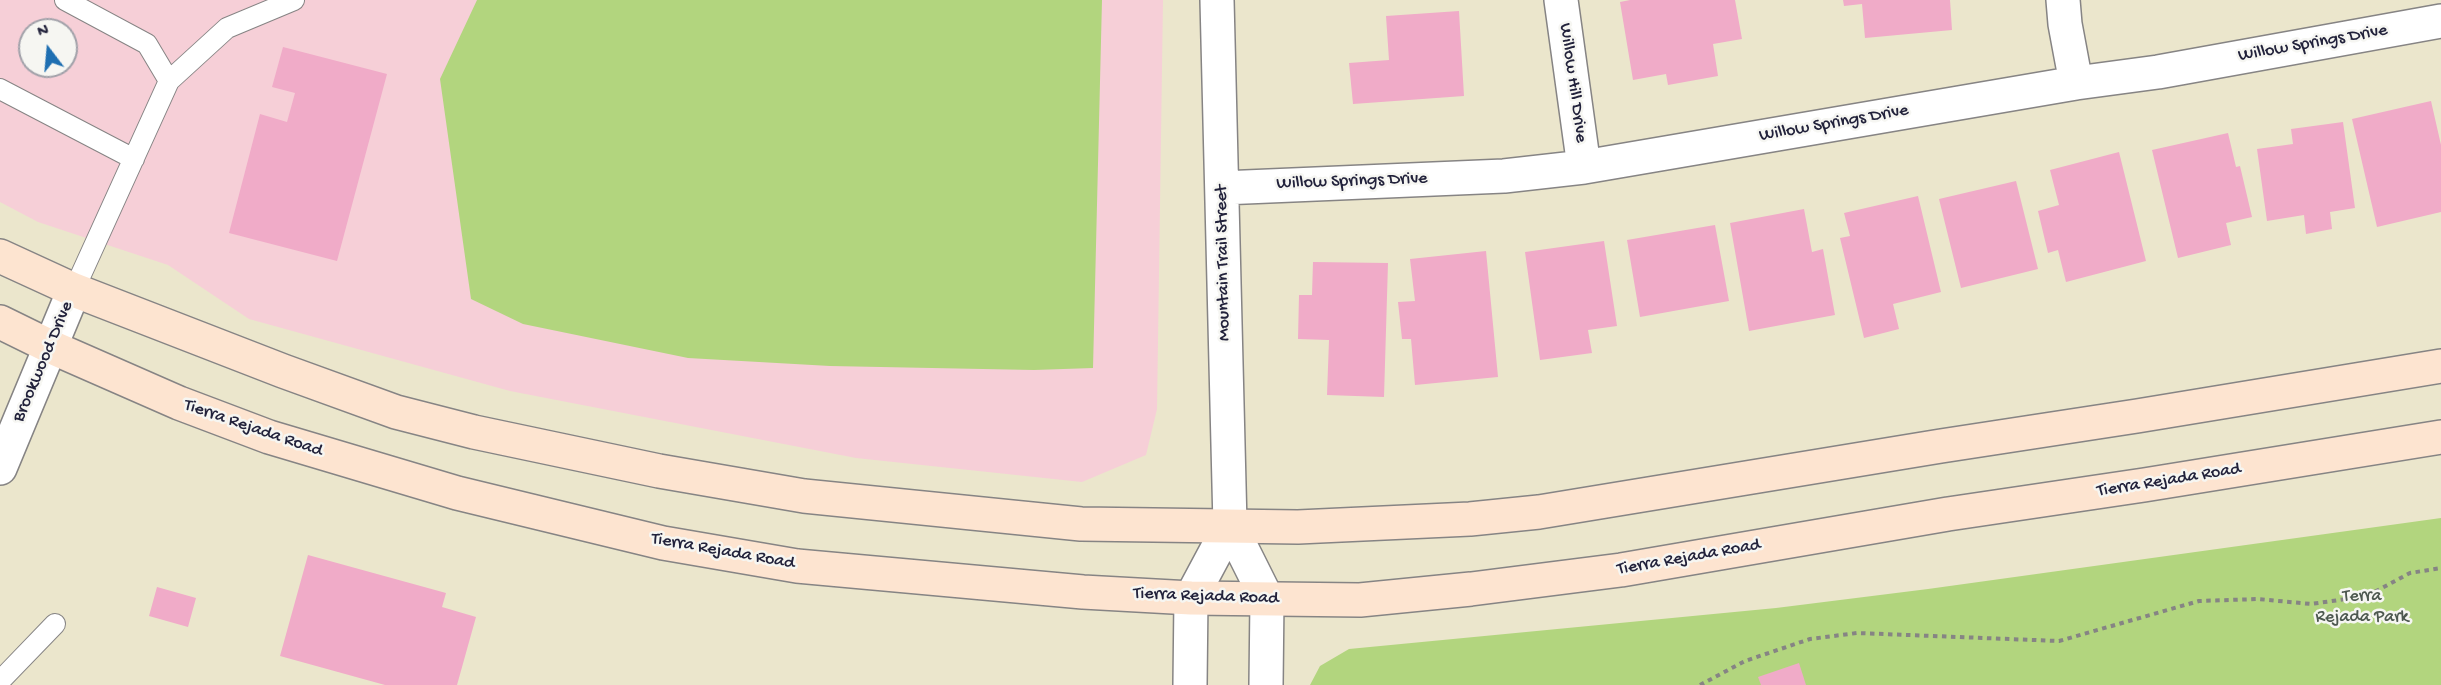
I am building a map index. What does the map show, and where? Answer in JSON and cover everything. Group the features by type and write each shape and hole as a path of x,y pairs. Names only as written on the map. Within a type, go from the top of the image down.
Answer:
{"main road":[{"path":"0,256 74,290 283,371 396,412 474,432 659,471 804,496 1081,524 1309,526 1470,519 1539,512 2441,366"},
{"name":"Tierra Rejada Road","path":"0,322 179,403 269,437 457,493 663,543 797,566 1083,592 1191,598 1360,600 1472,589 1621,570 1948,514 2441,437"}],"street":[{"name":"Mountain Trail Street","path":"1217,0 1230,525 1267,599 1266,685"},
{"name":"Willow Hill Drive","path":"1561,0 1584,167"},
{"path":"2063,0 2076,83"},
{"name":"Willow Springs Drive","path":"1222,188 1504,176 1584,167 2076,83 2158,72 2441,21"},
{"name":"Brookwood Drive","path":"0,468 74,290"},
{"name":"Mountain Trail Street","path":"1190,685 1191,598 1230,525"}],"lane":[{"path":"65,0 147,44 169,81"},
{"path":"74,290 169,81 227,28 294,0"},
{"path":"0,89 134,159"},
{"path":"0,681 55,624"}],"path":[{"path":"1700,685 1745,661 1810,639 1857,633 2059,641 2199,601 2258,599 2311,604 2367,596 2410,573 2441,568"}],"shaded area":[{"path":"0,0 1163,0 1157,409 1146,455 1082,482 856,458 510,391 249,319 168,265 38,222 0,202"}],"green space":[{"path":"477,0 1102,0 1093,368 1034,370 830,366 688,358 523,324 471,299 440,79"},
{"name":"Terra Rejada Park","path":"2441,518 2441,685 1310,685 1320,666 1349,649 1776,608"}],"building":[{"path":"1630,0 1735,0 1742,39 1713,44 1718,76 1668,85 1666,74 1633,80 1620,2"},
{"path":"1843,0 1950,0 1952,30 1865,38 1862,4 1844,6"},
{"path":"1459,11 1464,96 1353,104 1349,63 1389,60 1386,16"},
{"path":"283,47 387,74 337,261 229,233 260,114 287,122 295,93 272,87"},
{"path":"2431,101 2441,145 2441,212 2377,227 2352,119"},
{"path":"2343,122 2355,208 2330,212 2332,229 2306,234 2304,215 2267,221 2257,149 2293,144 2291,129"},
{"path":"2228,133 2236,167 2240,166 2252,217 2226,223 2231,245 2178,258 2152,150"},
{"path":"2119,152 2146,261 2066,282 2058,250 2048,253 2038,211 2059,205 2050,170"},
{"path":"2016,181 2038,269 1961,288 1939,199"},
{"path":"1918,196 1941,292 1893,304 1899,329 1864,338 1840,238 1850,236 1844,213"},
{"path":"1804,209 1812,252 1823,249 1835,315 1749,331 1730,223"},
{"path":"1715,225 1729,301 1640,317 1627,240"},
{"path":"1604,241 1617,326 1588,330 1592,353 1540,360 1525,252"},
{"path":"1486,251 1498,377 1415,385 1411,339 1402,339 1398,302 1415,301 1410,259"},
{"path":"1313,262 1388,263 1384,397 1327,395 1329,340 1298,339 1299,295 1312,295"},
{"path":"308,555 446,593 442,607 476,617 457,685 385,685 280,656"},
{"path":"157,587 196,598 188,627 149,616"},
{"path":"1799,663 1806,685 1761,685 1758,677"}]}
